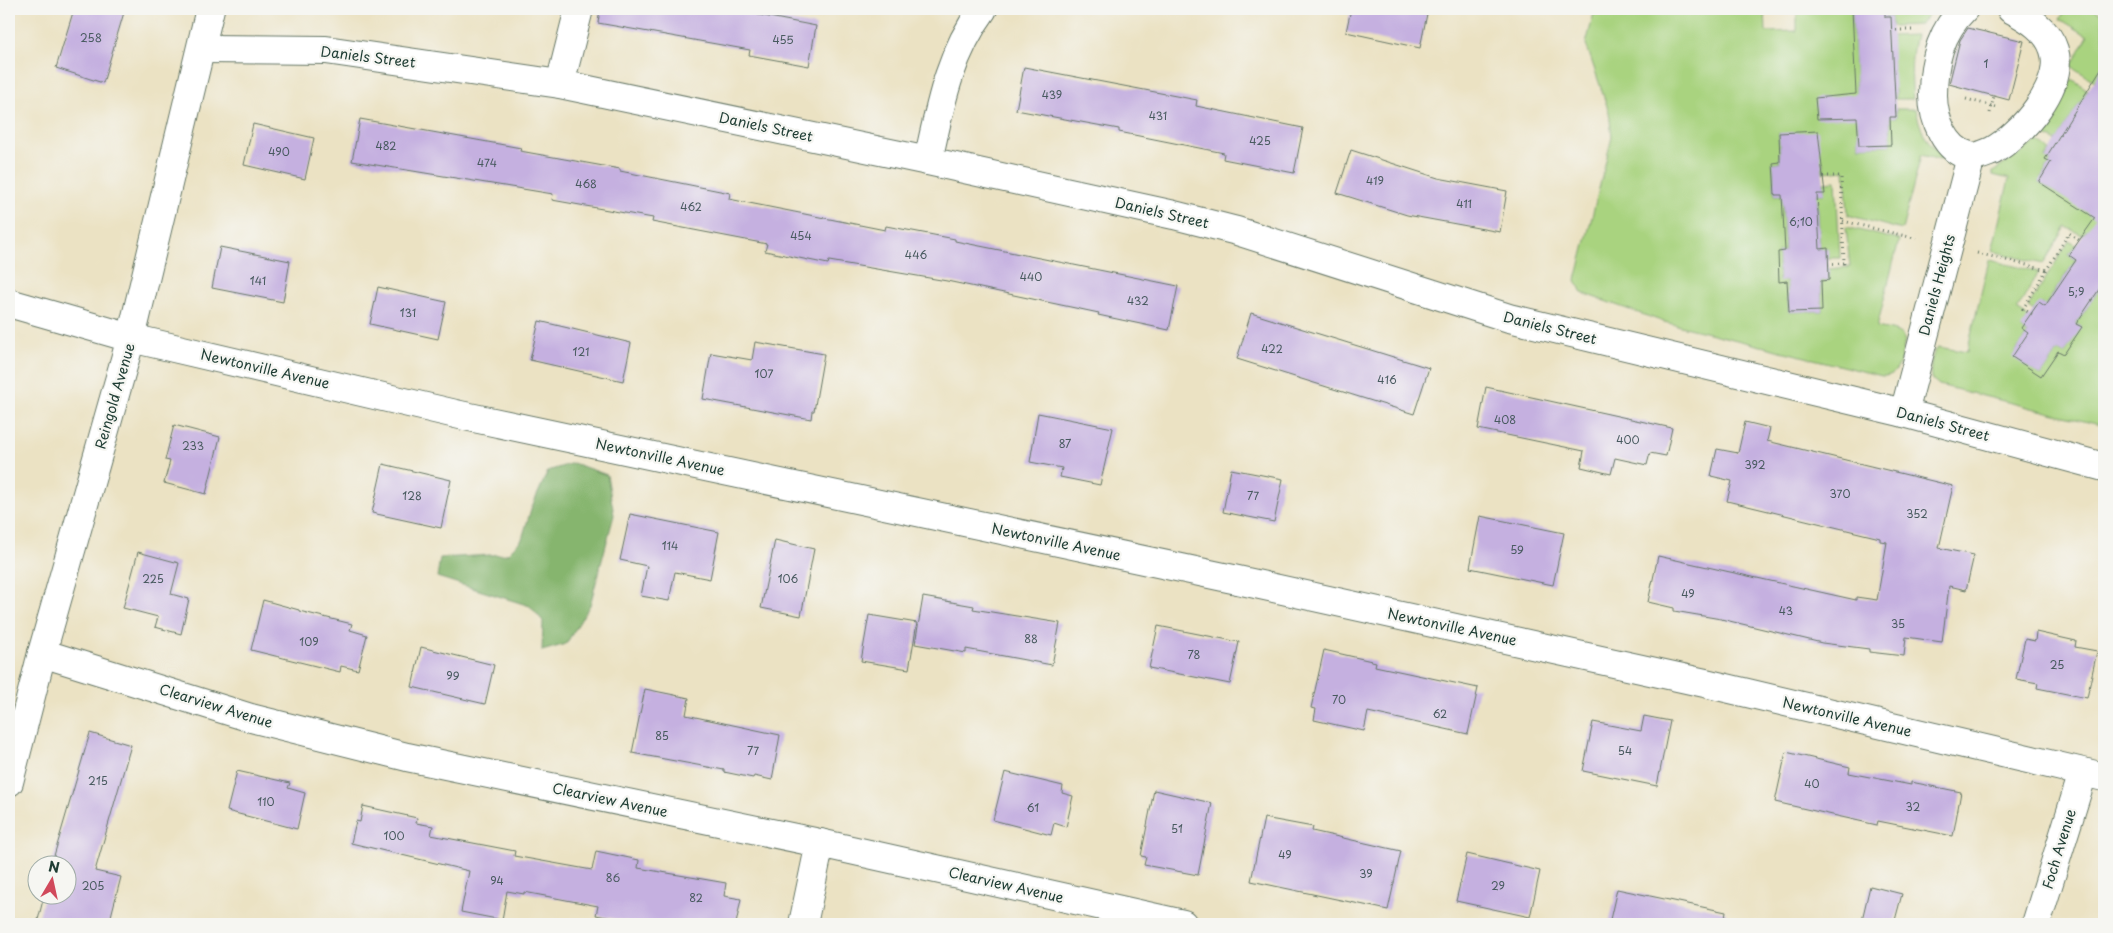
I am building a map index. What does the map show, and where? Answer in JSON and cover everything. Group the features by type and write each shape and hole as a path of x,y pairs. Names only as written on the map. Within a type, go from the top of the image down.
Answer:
{"street":[{"name":"Reingold Avenue","path":"9,782 42,653 131,338 202,49 210,9"},
{"path":"560,84 579,9"},
{"path":"928,161 951,67 960,44 983,9"},
{"path":"1964,9 1952,20 1943,37 1937,57 1933,91 1937,119 1943,135 1955,148 1971,157 1985,154 2014,136 2033,116 2052,80 2054,50 2046,34 2030,20 2011,9"},
{"name":"Daniels Street","path":"202,49 326,50 560,84 928,161 1237,231 1509,318 1904,413 2104,467"},
{"name":"Daniels Heights","path":"1904,413 1971,157"},
{"name":"Newtonville Avenue","path":"9,303 131,338 460,415 1233,579 1686,679 2094,775"},
{"name":"Clearview Avenue","path":"42,653 251,718 408,757 820,843 1183,924"},
{"name":"Foch Avenue","path":"2036,924 2094,775"},
{"path":"803,924 820,843"}],"path":[{"path":"1933,91 2033,116"},
{"path":"1824,176 1841,176 1844,263 1828,264"},
{"path":"1843,221 1901,235"},
{"path":"2032,314 2023,309 2069,233 2079,240"},
{"path":"1990,256 2047,270"}],"green space":[{"path":"1595,9 1765,9 1766,32 1797,31 1797,9 1852,9 1859,146 1891,145 1890,117 1896,117 1896,109 1916,109 1925,135 1932,146 1943,156 1940,160 1921,155 1902,230 1848,215 1845,170 1823,172 1823,162 1816,162 1779,133 1780,162 1773,163 1775,195 1782,195 1785,251 1778,252 1779,281 1787,281 1789,312 1822,311 1821,281 1829,280 1828,269 1850,267 1846,227 1899,240 1877,327 1901,334 1905,341 1901,359 1893,373 1882,376 1664,322 1582,293 1576,280 1612,137 1609,112 1586,44"},
{"path":"1885,9 1933,9 1920,25 1891,26 1891,17 1885,17"},
{"path":"2066,9 2093,9 2104,15 2103,76 2094,81 2071,66 2088,36 2060,19"},
{"path":"1916,35 1912,67 1913,99 1895,99 1895,90 1888,90 1891,36"},
{"path":"2072,79 2088,90 2056,142 2038,131 2052,116"},
{"path":"2037,141 2050,150 2045,158 2051,162 2039,182 2068,200 2104,143 2104,215 2092,233 2087,229 2082,235 2066,227 2043,264 1992,251 2009,179 1993,175 1993,172"},
{"path":"1836,181 1840,258 1828,258 1827,248 1820,249 1817,194 1824,194 1824,182"},
{"path":"2069,241 2076,245 2069,255 2076,260 2045,306 2040,303 2034,311 2028,307"},
{"path":"1989,260 2039,272 2017,310 2029,318 2022,329 2028,333 2013,356 2041,376 2058,351 2064,354 2081,327 2076,324 2104,282 2104,426 1939,385 1931,378 1932,361 1938,347 1967,352"},
{"path":"573,463 607,475 614,515 590,605 566,644 542,651 543,621 530,606 437,577 440,558 507,554 522,539 531,509 548,471"}],"building":[{"path":"74,9 125,9 103,83 56,68"},
{"path":"600,9 728,9 816,26 809,66 749,55 750,50 598,23"},
{"path":"1351,9 1428,9 1420,48 1346,32"},
{"path":"1852,9 1885,9 1885,17 1891,17 1896,117 1890,117 1891,145 1859,146 1857,118 1817,119 1815,98 1856,94"},
{"path":"1968,28 2024,41 2009,100 1949,84 1960,40"},
{"path":"2104,64 2104,282 2076,324 2082,327 2064,354 2058,351 2041,376 2012,357 2028,333 2021,328 2039,302 2045,306 2076,260 2069,255 2095,218 2039,182 2051,162 2045,159"},
{"path":"1024,67 1197,100 1196,106 1303,128 1294,173 1223,159 1224,153 1119,132 1119,129 1016,110"},
{"path":"360,119 521,148 520,151 620,169 620,171 730,193 729,199 885,230 886,226 955,239 955,241 1178,286 1169,330 1098,315 1099,313 947,281 829,261 828,264 765,251 767,244 652,222 653,218 552,200 553,194 352,161"},
{"path":"253,124 314,138 305,179 244,165"},
{"path":"1818,131 1825,194 1817,194 1820,249 1828,248 1829,280 1821,281 1822,311 1789,312 1787,281 1779,282 1778,252 1785,251 1782,195 1775,195 1773,163 1780,162 1779,133"},
{"path":"1351,150 1438,178 1507,191 1500,232 1407,215 1337,193"},
{"path":"220,247 290,261 283,302 212,288"},
{"path":"378,287 446,302 438,339 370,324"},
{"path":"1251,313 1429,368 1414,414 1237,359"},
{"path":"539,321 631,343 623,381 530,360"},
{"path":"755,342 824,354 811,419 703,399 711,353 752,360"},
{"path":"1486,387 1672,428 1666,456 1650,453 1647,465 1615,458 1611,474 1581,467 1584,451 1478,429"},
{"path":"1038,413 1113,428 1100,485 1060,477 1062,468 1030,462"},
{"path":"1745,422 1770,428 1767,441 1953,486 1939,548 1974,555 1966,590 1949,586 1942,642 1906,637 1904,656 1869,652 1869,649 1822,643 1721,619 1674,611 1674,608 1648,602 1658,556 1856,600 1856,597 1877,600 1887,542 1880,541 1880,538 1727,501 1732,481 1711,476 1717,449 1738,453"},
{"path":"174,425 220,437 206,494 164,483 170,461 165,460"},
{"path":"383,464 451,480 441,528 372,513"},
{"path":"1231,469 1283,479 1274,522 1223,512"},
{"path":"630,514 719,532 710,579 675,572 669,601 641,596 647,566 620,560"},
{"path":"1480,516 1564,533 1553,585 1470,568"},
{"path":"775,540 814,549 801,616 761,608"},
{"path":"138,552 179,563 171,594 189,599 181,634 155,627 158,617 123,608"},
{"path":"923,597 974,606 973,609 1060,623 1052,665 966,649 966,653 915,644"},
{"path":"263,600 352,624 350,630 367,635 358,670 341,666 340,672 251,650"},
{"path":"869,615 917,623 909,669 861,661"},
{"path":"1158,626 1239,642 1230,684 1149,668"},
{"path":"2036,632 2076,641 2075,647 2097,651 2087,698 2037,688 2038,683 2016,679 2025,639 2035,641"},
{"path":"421,647 494,665 485,704 412,687"},
{"path":"1324,650 1376,662 1375,666 1478,688 1468,734 1368,712 1364,731 1314,720 1316,709 1311,708"},
{"path":"645,689 689,698 686,715 780,735 772,780 754,776 753,778 724,772 724,770 632,753"},
{"path":"1644,716 1670,721 1657,786 1583,771 1593,722 1641,731"},
{"path":"90,733 131,745 95,871 121,877 109,924 37,924 42,906 78,906 78,856 54,856"},
{"path":"1786,752 1850,767 1849,773 1961,792 1953,836 1878,821 1877,825 1775,802"},
{"path":"237,771 290,783 288,788 305,793 297,829 227,811"},
{"path":"1005,772 1063,786 1062,793 1073,796 1066,827 1054,823 1051,835 993,820"},
{"path":"1154,790 1212,803 1198,875 1144,865 1146,857 1141,856"},
{"path":"363,806 417,818 416,823 433,826 431,835 515,851 514,856 592,870 596,851 639,860 638,868 726,883 724,896 741,899 736,924 640,924 596,915 598,906 524,892 524,894 507,891 502,920 461,912 469,871 351,843 356,821 360,822"},
{"path":"1264,818 1313,827 1312,831 1401,851 1388,910 1251,881"},
{"path":"1467,854 1540,871 1530,917 1456,901"},
{"path":"1870,886 1902,894 1894,924 1861,924"},
{"path":"1617,889 1726,912 1724,924 1609,924"}]}
